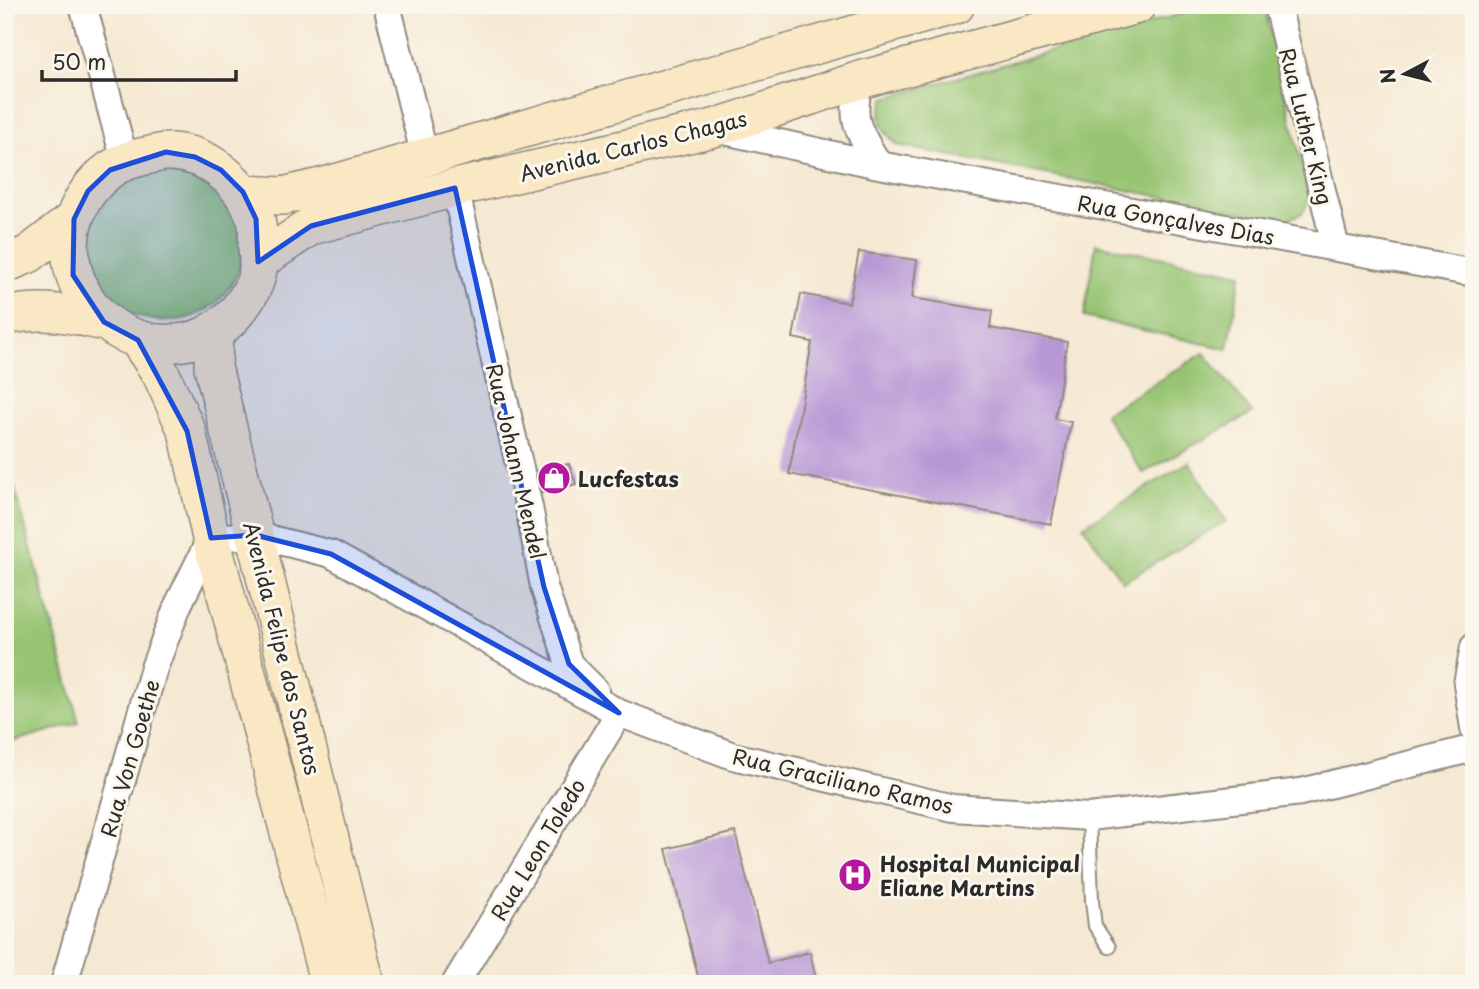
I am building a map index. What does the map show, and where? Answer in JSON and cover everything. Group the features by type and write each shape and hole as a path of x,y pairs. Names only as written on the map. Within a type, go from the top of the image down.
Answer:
{"street":[{"path":"83,5 125,161"},
{"path":"387,5 425,157"},
{"name":"Avenida Carlos Chagas","path":"244,194 283,196 956,5"},
{"name":"Avenida Carlos Chagas","path":"258,262 311,226 455,188 715,128 860,80 1137,5"},
{"name":"Rua Luther King","path":"1278,5 1336,248"},
{"path":"860,80 853,106 858,131 879,165"},
{"name":"Rua Gonçalves Dias","path":"715,128 879,165 1474,273"},
{"path":"166,152 195,157 221,170 244,194 256,219 258,274 247,298 230,319 203,337 171,344 138,341 104,322 85,300 74,275 70,247 74,219 88,191 110,170 125,161 166,152"},
{"name":"Rua Johann Mendel","path":"455,188 529,507 544,587 569,664 619,713"},
{"path":"5,264 29,254 74,219"},
{"path":"5,316 23,312 58,311 104,322"},
{"name":"Avenida Felipe dos Santos","path":"230,319 214,334 214,368 366,984"},
{"name":"Avenida Felipe dos Santos","path":"138,341 161,374 187,431 211,538 329,984"},
{"name":"Rua Graciliano Ramos","path":"211,538 255,535 331,554 619,713 733,756 953,808 1089,817 1301,792 1474,748"},
{"name":"Rua Von Goethe","path":"64,984 154,668 178,605 211,538"},
{"path":"1474,647 1467,684 1474,729"},
{"name":"Rua Leon Toledo","path":"455,984 619,713"}],"lane":[{"path":"1089,817 1095,926 1109,947"}],"highlighted area":[{"path":"166,152 195,157 221,170 243,192 256,219 258,262 311,226 455,188 544,587 569,664 619,713 331,554 255,535 211,538 187,431 138,340 104,322 73,275 74,219 88,191 110,170"}],"green space":[{"path":"1213,5 1254,5 1265,10 1310,199 1302,213 1285,221 897,145 881,124 880,113 885,98"},
{"path":"166,167 195,173 220,190 237,215 243,244 237,273 220,298 195,315 166,321 137,315 112,298 95,273 89,244 95,215 112,190 137,173"},
{"path":"1096,244 1241,274 1228,349 1084,317"},
{"path":"1204,353 1252,413 1143,473 1104,414"},
{"path":"5,454 79,722 5,744"},
{"path":"1189,462 1226,521 1123,582 1083,526"}],"building":[{"path":"859,252 917,260 912,298 992,311 990,328 1067,342 1055,419 1071,422 1051,524 789,474 812,342 793,338 801,294 849,303"},
{"name":"Lucfestas","path":"569,464 576,484 542,493 537,471"},
{"path":"735,832 768,963 810,952 817,984 700,984 666,849"}],"place":[{"name":"Lucfestas","path":"554,478"},
{"name":"Hospital Municipal Eliane Martins","path":"855,875"}]}
